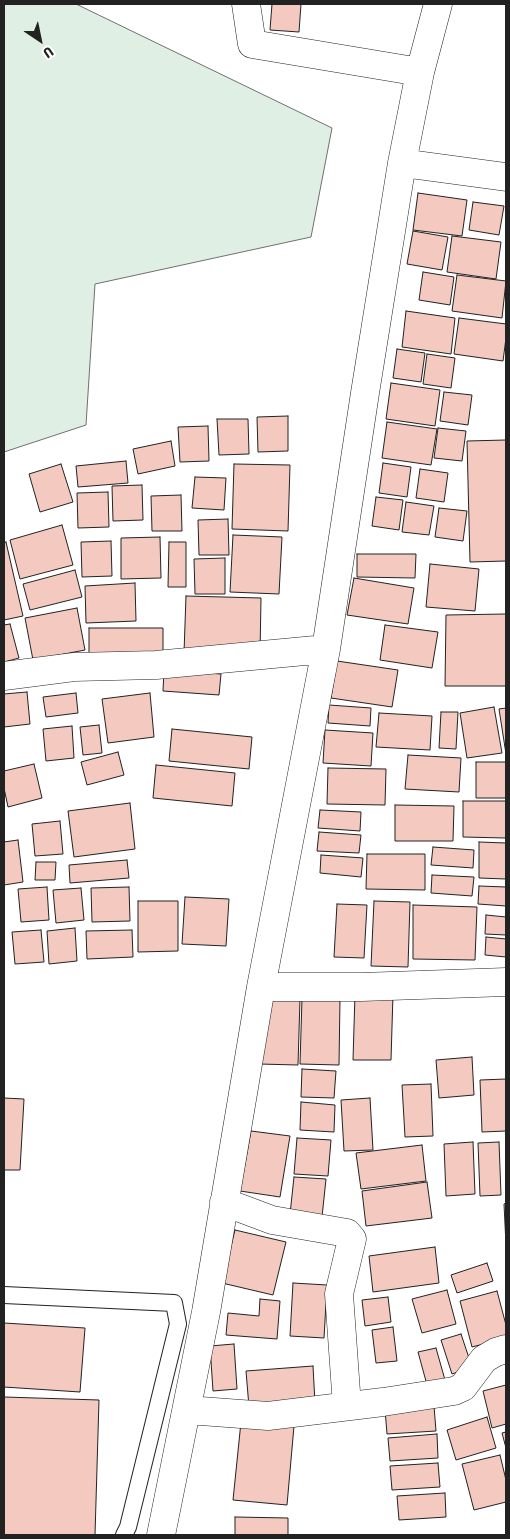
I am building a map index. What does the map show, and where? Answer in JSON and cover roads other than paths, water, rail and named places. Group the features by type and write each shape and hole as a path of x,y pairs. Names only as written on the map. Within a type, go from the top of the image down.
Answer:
{"street":[{"path":"246,4 252,44 420,72"},
{"path":"161,1535 206,1312 261,987 326,649 402,163 420,72 438,4"},
{"path":"402,163 506,177"},
{"path":"4,676 74,667 156,665 326,649"},
{"path":"261,987 361,987 506,982"},
{"path":"224,1202 272,1220 347,1233 352,1239 339,1294 347,1406"},
{"path":"187,1410 268,1416 454,1391 463,1387 484,1359 506,1349"}],"lane":[{"path":"4,1295 174,1303 178,1324 128,1527 124,1535"}]}
